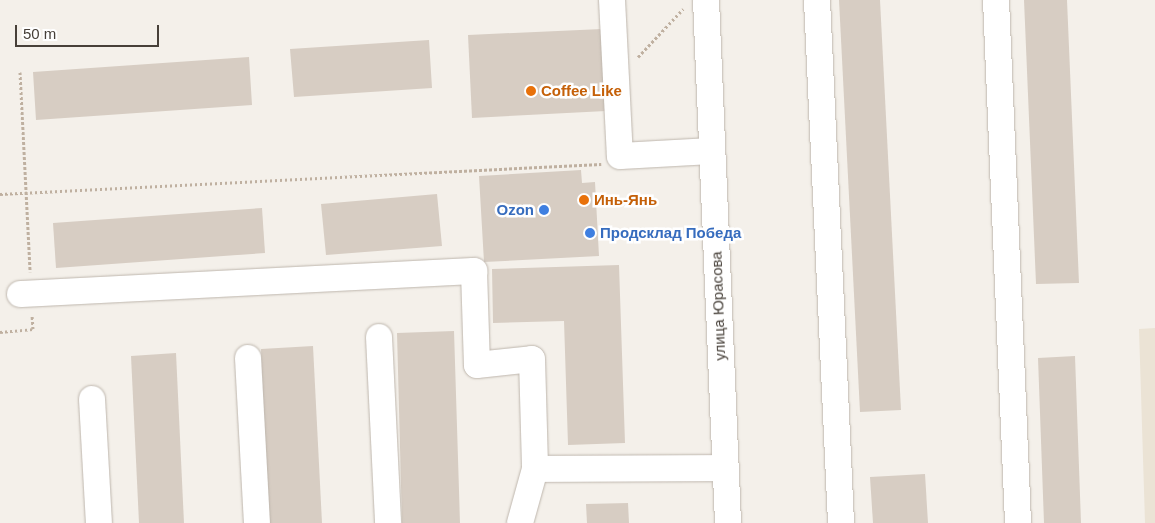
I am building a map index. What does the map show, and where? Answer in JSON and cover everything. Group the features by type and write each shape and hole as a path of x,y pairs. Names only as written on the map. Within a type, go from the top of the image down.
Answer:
{"street":[{"path":"612,0 620,156 712,151"},
{"path":"817,0 841,523"},
{"path":"996,0 1018,523"},
{"name":"улица Юрасова","path":"697,2 712,151 728,523"},
{"path":"25,294 474,271 477,365 532,359 535,469 520,523"},
{"path":"379,337 388,523"},
{"path":"248,358 257,523"},
{"path":"92,399 99,523"},
{"path":"535,469 725,468"}],"path":[{"path":"616,80 697,2"},
{"path":"0,332 33,329 25,294 26,192 20,72"},
{"path":"0,194 607,164 620,156"}],"shaded area":[{"path":"1155,328 1155,523 1145,523 1139,329"}],"building":[{"path":"839,0 880,0 901,410 860,412"},
{"path":"1024,0 1067,0 1079,283 1036,284"},
{"path":"602,29 606,111 472,118 468,35"},
{"path":"429,40 432,88 294,97 290,49"},
{"path":"249,57 252,105 36,120 33,72"},
{"path":"581,170 582,183 595,182 599,256 484,262 479,176"},
{"path":"437,194 442,246 326,255 321,204"},
{"path":"262,208 265,253 56,268 53,223"},
{"path":"619,265 625,443 568,445 564,321 493,323 492,269"},
{"path":"454,331 460,523 402,523 397,333"},
{"path":"313,346 322,523 269,523 261,349"},
{"path":"176,353 184,523 139,523 131,356"},
{"path":"1075,356 1081,523 1044,523 1038,358"},
{"path":"925,474 928,523 873,523 870,477"},
{"path":"628,503 629,523 587,523 586,504"}],"place":[{"name":"Coffee Like","path":"531,91"},
{"name":"Инь-Янь","path":"584,200"},
{"name":"Ozon","path":"544,210"},
{"name":"Продсклад Победа","path":"590,233"}]}
